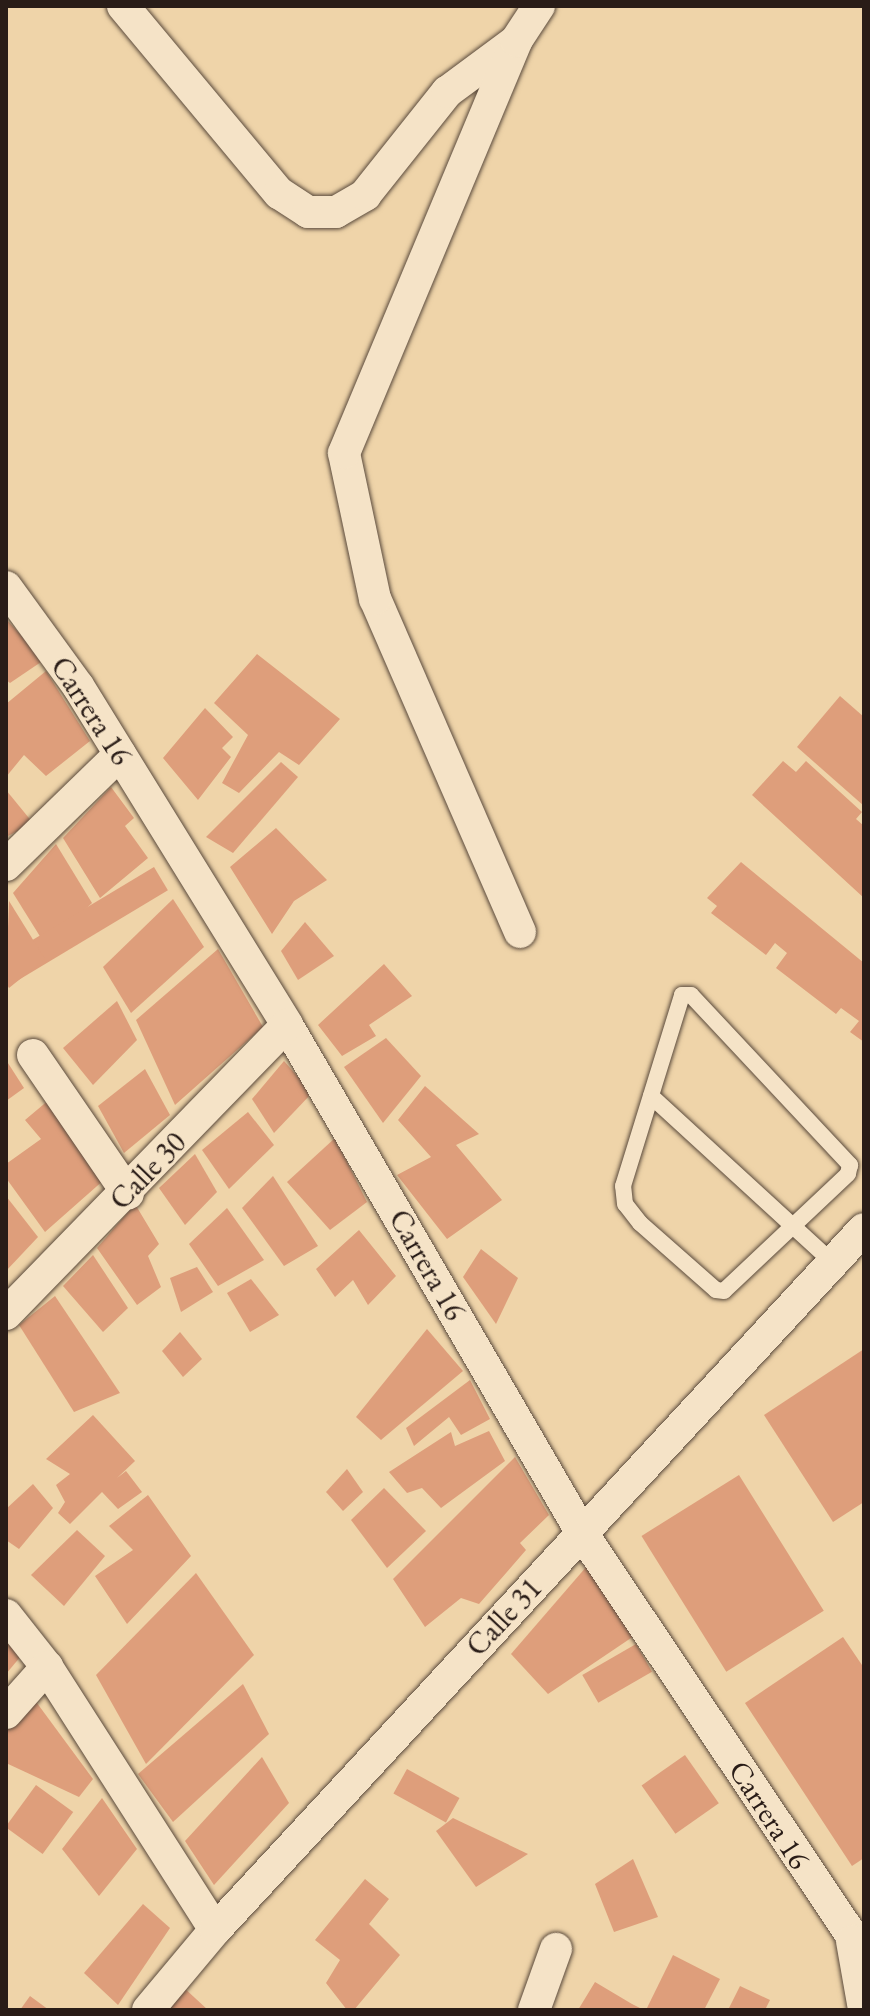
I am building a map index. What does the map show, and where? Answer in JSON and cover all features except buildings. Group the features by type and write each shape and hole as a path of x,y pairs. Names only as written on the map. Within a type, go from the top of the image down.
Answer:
{"street":[{"path":"123,6 279,193 308,212 336,212 365,195 447,92 516,41"},
{"path":"520,932 375,599 344,453 516,41 539,6"},
{"name":"Carrera 16","path":"6,587 120,754 287,1025 582,1533 858,1948 864,2009"},
{"path":"6,865 120,754"},
{"name":"Calle 30","path":"6,1314 128,1194 287,1025"},
{"path":"33,1055 128,1194"},
{"name":"Calle 31","path":"148,2010 215,1930 831,1261 864,1229"},
{"path":"6,1615 47,1667 215,1930"},
{"path":"6,1713 47,1667"},
{"path":"534,2010 556,1949"}],"lane":[{"path":"682,995 691,995 850,1165 848,1174 795,1228 724,1291 716,1290 640,1223 625,1204 623,1186 676,1003 682,995"},
{"path":"651,1096 831,1261"}]}
